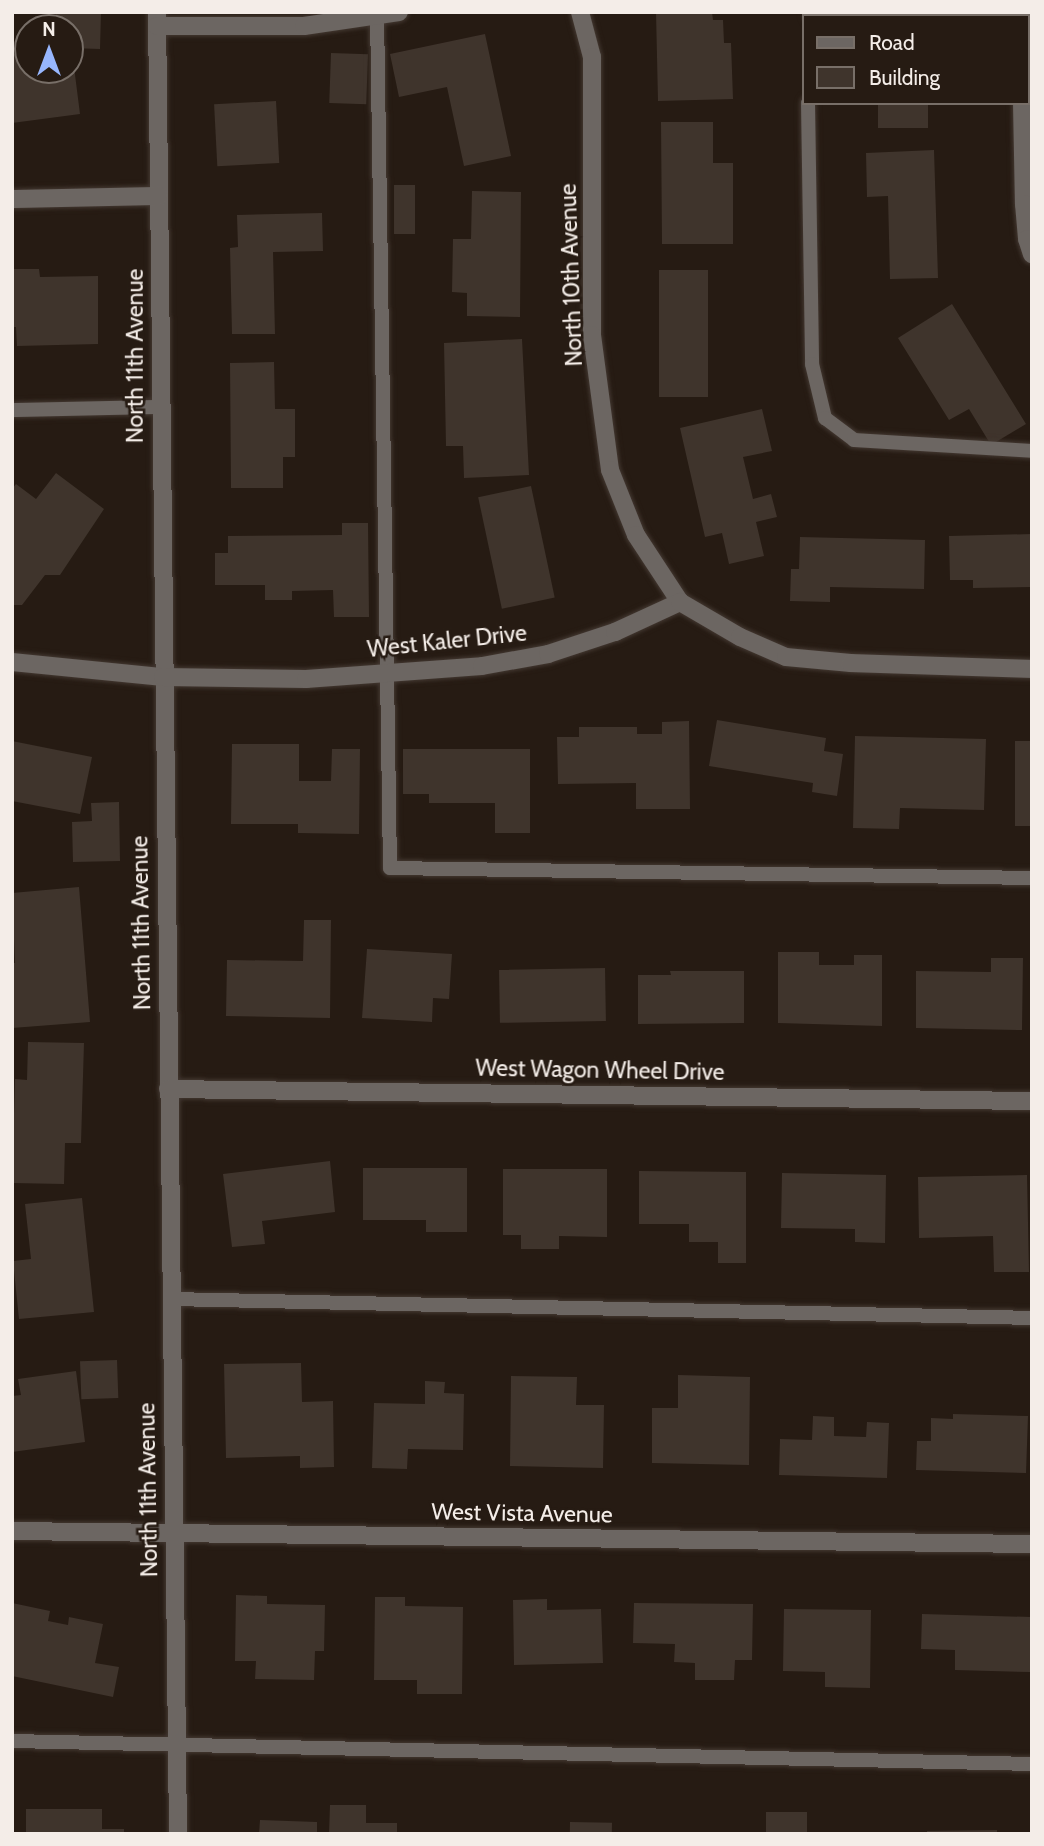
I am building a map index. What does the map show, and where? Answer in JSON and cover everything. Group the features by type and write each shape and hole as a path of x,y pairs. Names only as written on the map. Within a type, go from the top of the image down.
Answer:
{"street":[{"path":"157,19 304,26 399,12"},
{"name":"North 10th Avenue","path":"580,12 592,57 593,335 610,470 636,535 680,602"},
{"name":"North 11th Avenue","path":"157,19 178,1834"},
{"path":"1022,105 1024,204 1027,239 1032,254"},
{"path":"12,198 159,196"},
{"path":"680,602 740,637 786,657 851,663 1032,669"},
{"name":"West Kaler Drive","path":"12,662 163,677 306,679 482,666 548,654 615,632 680,602"},
{"name":"West Wagon Wheel Drive","path":"168,1089 1032,1101"},
{"name":"West Vista Avenue","path":"12,1531 1032,1544"}],"lane":[{"path":"377,15 390,869 1032,878"},
{"path":"808,105 812,364 825,418 854,440 1032,451"},
{"path":"12,410 160,407"},
{"path":"171,1299 1032,1318"},
{"path":"12,1741 1032,1764"}],"building":[{"path":"101,12 100,49 84,48 84,14 56,14"},
{"path":"656,12 712,12 713,20 723,20 724,43 731,43 733,99 658,101"},
{"path":"857,12 929,12 929,14"},
{"path":"485,34 511,156 464,166 447,87 399,97 390,54"},
{"path":"331,53 368,54 366,104 329,103"},
{"path":"12,54 14,84 76,84 80,114 12,123"},
{"path":"276,101 279,163 217,166 214,104"},
{"path":"878,105 928,105 928,128 878,128"},
{"path":"661,122 713,122 713,163 733,163 733,244 662,244"},
{"path":"934,150 938,278 890,279 888,196 867,197 866,153"},
{"path":"394,185 415,185 415,234 394,234"},
{"path":"472,191 521,192 520,317 467,316 467,293 452,292 453,239 471,239"},
{"path":"322,213 323,251 273,252 275,334 232,334 230,248 238,247 237,215"},
{"path":"12,269 39,269 40,277 98,276 98,344 17,346 16,327 12,327"},
{"path":"659,270 708,270 708,397 659,397"},
{"path":"952,304 1026,424 991,445 969,409 949,420 898,338"},
{"path":"522,339 529,475 464,478 463,446 446,446 444,343"},
{"path":"274,362 275,409 295,409 295,457 283,457 283,488 231,488 230,363"},
{"path":"762,409 772,451 743,457 753,499 771,494 777,517 756,522 764,556 729,564 722,533 705,537 680,428"},
{"path":"56,473 104,509 60,575 45,575 22,605 12,605 12,489 16,484 36,499"},
{"path":"531,486 555,598 502,609 478,497"},
{"path":"342,523 368,523 369,617 334,617 333,590 292,591 292,600 265,600 265,585 215,585 215,553 228,553 228,536 342,535"},
{"path":"1032,534 1032,587 973,588 973,580 950,580 949,536"},
{"path":"800,537 925,540 924,589 830,587 830,602 790,601 791,569 799,569"},
{"path":"717,720 826,738 824,751 843,754 837,796 812,792 813,783 709,766"},
{"path":"689,721 690,809 636,809 636,783 558,784 557,737 579,737 579,727 637,727 637,734 662,734 662,722"},
{"path":"855,736 986,739 984,810 900,808 899,829 853,828"},
{"path":"12,741 92,757 80,814 12,801"},
{"path":"1015,741 1032,741 1032,826 1015,826"},
{"path":"232,744 299,744 299,781 331,781 332,749 360,749 359,834 298,833 298,824 231,824"},
{"path":"403,749 530,749 530,833 495,833 495,803 429,803 429,794 403,794"},
{"path":"119,802 120,861 73,862 72,822 92,821 91,803"},
{"path":"79,887 90,1022 12,1028 12,963 15,963 12,893"},
{"path":"304,920 331,920 330,1018 226,1016 227,960 303,961"},
{"path":"367,949 452,954 449,999 433,998 432,1022 362,1018"},
{"path":"778,952 819,952 819,965 854,965 854,955 882,955 882,1026 778,1023"},
{"path":"991,958 1023,958 1022,1030 916,1028 916,971 991,972"},
{"path":"605,968 606,1021 500,1023 499,970"},
{"path":"670,971 744,971 744,1023 638,1024 638,975 671,975"},
{"path":"28,1042 84,1043 81,1143 65,1143 64,1184 12,1183 15,1079 27,1080"},
{"path":"330,1161 335,1212 262,1221 265,1244 232,1247 223,1174"},
{"path":"363,1168 467,1168 467,1232 426,1232 426,1220 363,1220"},
{"path":"503,1169 607,1169 607,1237 559,1236 559,1249 521,1249 521,1235 503,1235"},
{"path":"639,1171 746,1172 746,1263 718,1263 718,1242 689,1242 689,1224 639,1224"},
{"path":"782,1173 886,1175 885,1243 855,1242 855,1229 781,1228"},
{"path":"1027,1175 1029,1272 994,1272 993,1236 919,1238 918,1177"},
{"path":"82,1198 94,1312 19,1319 13,1261 31,1259 25,1204"},
{"path":"117,1360 118,1398 81,1399 80,1361"},
{"path":"301,1363 302,1402 333,1401 334,1467 300,1468 300,1456 226,1458 224,1364"},
{"path":"76,1371 85,1442 12,1452 12,1396 21,1395 18,1379"},
{"path":"678,1375 750,1377 749,1465 652,1463 652,1408 678,1408"},
{"path":"511,1376 577,1377 576,1405 604,1405 603,1468 510,1466"},
{"path":"425,1381 445,1382 444,1393 464,1394 463,1450 408,1449 407,1469 372,1468 374,1403 425,1404"},
{"path":"953,1414 1028,1416 1026,1473 916,1470 917,1441 931,1441 931,1418 953,1419"},
{"path":"813,1416 834,1417 834,1436 866,1437 867,1422 889,1423 887,1478 779,1475 780,1439 812,1440"},
{"path":"236,1595 267,1596 267,1604 325,1605 324,1651 315,1651 314,1680 255,1679 256,1661 235,1661"},
{"path":"375,1597 405,1597 405,1606 463,1607 462,1694 417,1694 417,1680 374,1680"},
{"path":"547,1599 547,1610 601,1609 603,1663 514,1665 513,1600"},
{"path":"12,1603 50,1611 48,1621 68,1625 69,1617 103,1624 95,1663 119,1667 113,1697 12,1676"},
{"path":"634,1603 753,1604 752,1660 735,1660 734,1680 695,1680 695,1663 674,1662 675,1644 633,1643"},
{"path":"784,1609 871,1610 870,1688 825,1687 825,1672 783,1671"},
{"path":"922,1614 1031,1617 1030,1672 955,1670 955,1650 921,1649"},
{"path":"330,1805 366,1805 366,1823 397,1823 397,1834 329,1834"},
{"path":"26,1809 102,1809 102,1829 124,1829 124,1834 26,1834"},
{"path":"766,1812 807,1812 807,1834 766,1834"},
{"path":"260,1820 317,1822 317,1834 259,1834"},
{"path":"570,1822 612,1823 612,1834 570,1834"},
{"path":"997,1830 997,1834 927,1834 927,1831"}]}
